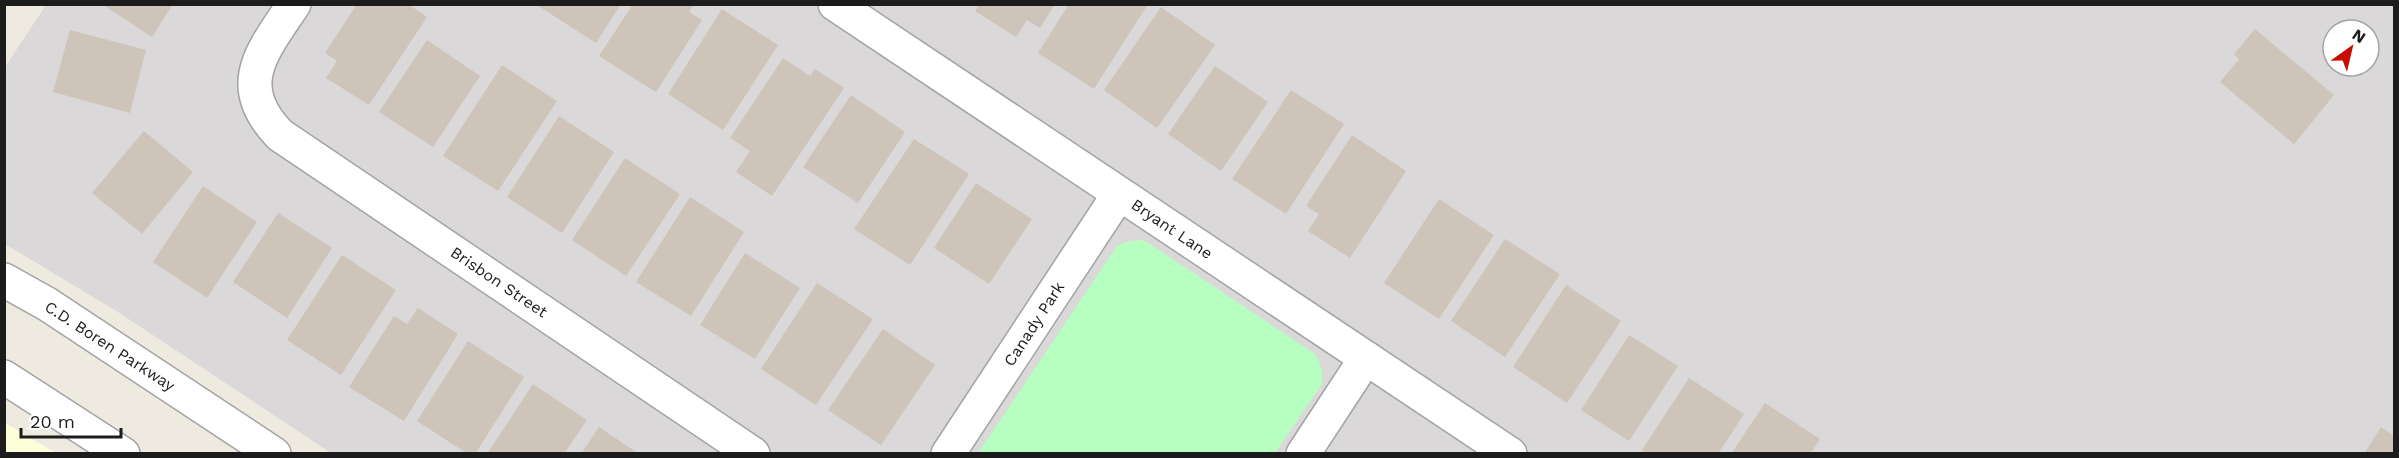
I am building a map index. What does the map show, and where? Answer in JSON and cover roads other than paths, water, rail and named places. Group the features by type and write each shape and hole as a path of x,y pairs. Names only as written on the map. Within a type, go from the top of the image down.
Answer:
{"street":[{"name":"Brisbon Street","path":"294,4 260,56 255,79 256,100 265,120 280,135 733,448"},
{"name":"Bryant Lane","path":"835,4 1510,453"},
{"name":"Canady Park","path":"948,453 1119,194"},
{"name":"C.D. Boren Parkway","path":"4,280 47,304 274,453"},
{"path":"1303,453 1366,358"},
{"path":"4,377 123,453"}]}
